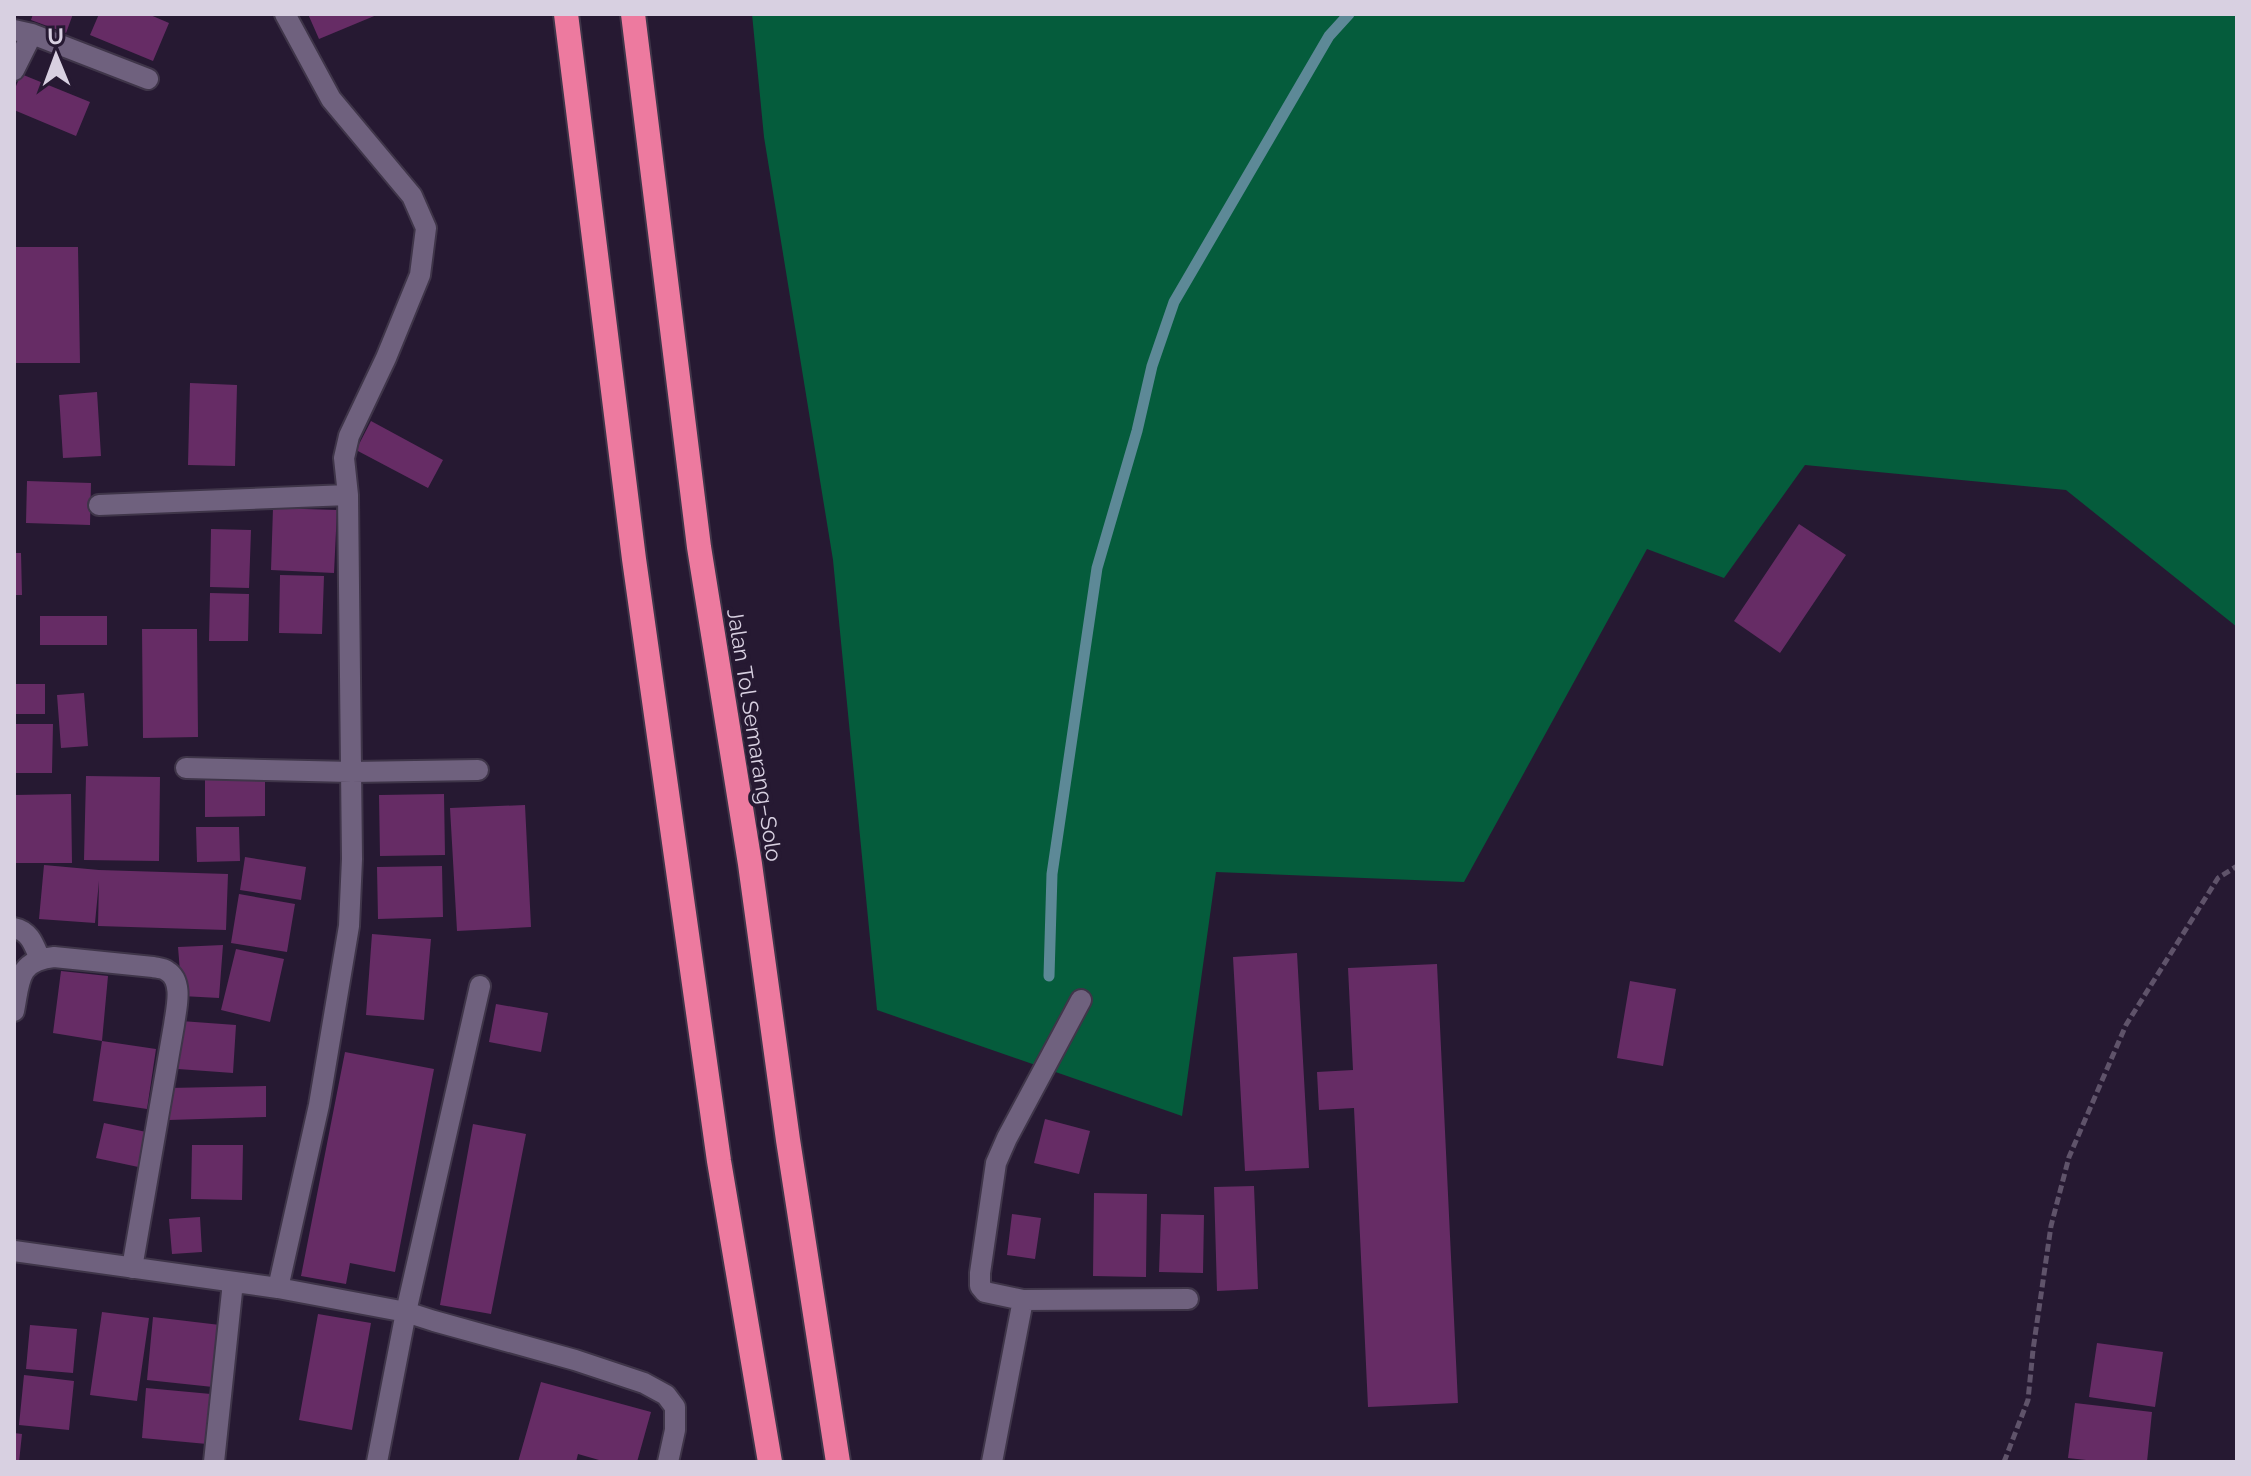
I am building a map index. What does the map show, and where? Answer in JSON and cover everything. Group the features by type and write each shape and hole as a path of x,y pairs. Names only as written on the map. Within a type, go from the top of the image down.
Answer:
{"highway":[{"path":"566,14 634,559 719,1161 770,1462"},
{"name":"Jalan Tol Semarang–Solo","path":"633,14 699,547 750,864 788,1140 838,1462"}],"street":[{"path":"278,1288 319,1105 349,926 352,772 348,495 344,458 349,436 420,275 426,228 412,196 331,99 285,14"},
{"path":"14,70 23,32 148,79"},
{"path":"99,505 348,495"},
{"path":"186,768 352,772 478,770"},
{"path":"14,928 19,928 32,940 40,959"},
{"path":"14,1011 21,974 27,966 40,959 54,957 153,967 167,971 175,981 178,995 174,1025 132,1268"},
{"path":"377,1462 406,1312 480,986"},
{"path":"1081,1000 996,1163 980,1286 985,1292 1017,1299 1188,1299"},
{"path":"14,1251 278,1288 406,1312 575,1360 644,1383 666,1395 675,1407 675,1430 668,1462"},
{"path":"214,1462 233,1282"},
{"path":"992,1462 1017,1299"}],"path":[{"path":"2004,1462 2028,1400 2051,1226 2069,1157 2126,1025 2218,878 2237,866"}],"green space":[{"path":"752,14 2237,14 2237,627 2066,490 1805,465 1724,578 1647,549 1464,882 1216,872 1182,1116 877,1010 833,560 764,137"}],"building":[{"path":"33,14 73,14 66,33 31,20"},
{"path":"99,14 148,14 169,23 153,61 90,35"},
{"path":"308,14 379,14 319,39"},
{"path":"21,74 90,102 76,136 14,110 14,91"},
{"path":"14,247 78,247 80,363 14,363"},
{"path":"190,383 237,385 235,466 188,465"},
{"path":"97,392 101,456 63,458 59,395"},
{"path":"371,421 443,460 428,488 356,450"},
{"path":"27,481 91,483 90,525 26,523"},
{"path":"273,508 337,510 334,573 271,570"},
{"path":"1799,524 1846,555 1780,653 1734,621"},
{"path":"211,529 251,530 249,588 210,587"},
{"path":"14,553 21,553 22,595 14,595"},
{"path":"280,575 324,576 322,634 279,633"},
{"path":"210,593 249,594 248,641 209,641"},
{"path":"40,616 107,616 107,645 40,645"},
{"path":"142,629 197,629 198,737 143,738"},
{"path":"14,684 45,684 45,714 14,714"},
{"path":"84,693 88,746 61,748 57,695"},
{"path":"14,724 53,724 52,773 14,773"},
{"path":"265,773 265,816 205,817 205,774"},
{"path":"86,776 160,777 159,861 84,860"},
{"path":"71,794 72,863 14,863 14,795"},
{"path":"444,794 445,855 380,856 379,795"},
{"path":"525,805 531,927 457,931 450,808"},
{"path":"196,827 239,827 240,861 197,862"},
{"path":"245,857 306,867 301,900 240,890"},
{"path":"44,865 228,874 226,930 98,926 99,881 95,923 39,919"},
{"path":"442,866 443,917 378,919 377,867"},
{"path":"239,894 295,904 287,952 231,943"},
{"path":"372,934 431,939 424,1020 366,1015"},
{"path":"223,945 219,998 182,996 178,947"},
{"path":"236,949 284,959 270,1022 221,1010"},
{"path":"1297,953 1309,1168 1245,1171 1233,957"},
{"path":"1437,964 1458,1403 1368,1407 1354,1108 1319,1110 1317,1072 1353,1070 1348,968"},
{"path":"61,971 108,976 102,1041 53,1033"},
{"path":"1630,981 1676,989 1663,1066 1617,1058"},
{"path":"496,1004 548,1013 541,1052 489,1042"},
{"path":"181,1021 236,1025 233,1073 178,1069"},
{"path":"102,1041 156,1049 147,1109 93,1101"},
{"path":"345,1052 434,1069 395,1272 350,1263 346,1284 301,1276"},
{"path":"266,1086 266,1117 169,1120 168,1088"},
{"path":"1045,1119 1090,1131 1079,1174 1034,1163"},
{"path":"104,1123 151,1133 143,1168 96,1158"},
{"path":"473,1124 526,1134 491,1314 440,1305"},
{"path":"192,1145 243,1145 242,1200 191,1199"},
{"path":"1254,1186 1258,1289 1217,1291 1214,1187"},
{"path":"1094,1193 1147,1194 1146,1277 1093,1276"},
{"path":"1012,1214 1041,1218 1035,1259 1007,1255"},
{"path":"1161,1214 1204,1215 1203,1273 1159,1272"},
{"path":"200,1217 202,1252 172,1254 169,1219"},
{"path":"102,1312 149,1318 137,1401 90,1395"},
{"path":"318,1314 371,1323 352,1430 299,1420"},
{"path":"153,1317 220,1325 213,1387 147,1380"},
{"path":"30,1325 77,1329 73,1373 26,1369"},
{"path":"2097,1343 2163,1352 2155,1407 2089,1397"},
{"path":"24,1375 74,1381 69,1430 19,1425"},
{"path":"541,1382 651,1412 637,1462 606,1462 578,1454 576,1462 518,1462"},
{"path":"146,1388 211,1394 207,1444 142,1438"},
{"path":"2075,1403 2152,1412 2147,1462 2068,1458"},
{"path":"14,1433 22,1434 19,1462 14,1462"}],"waterway":[{"path":"1049,976 1052,874 1097,568 1137,431 1152,366 1174,302 1329,36 1349,14"}]}
